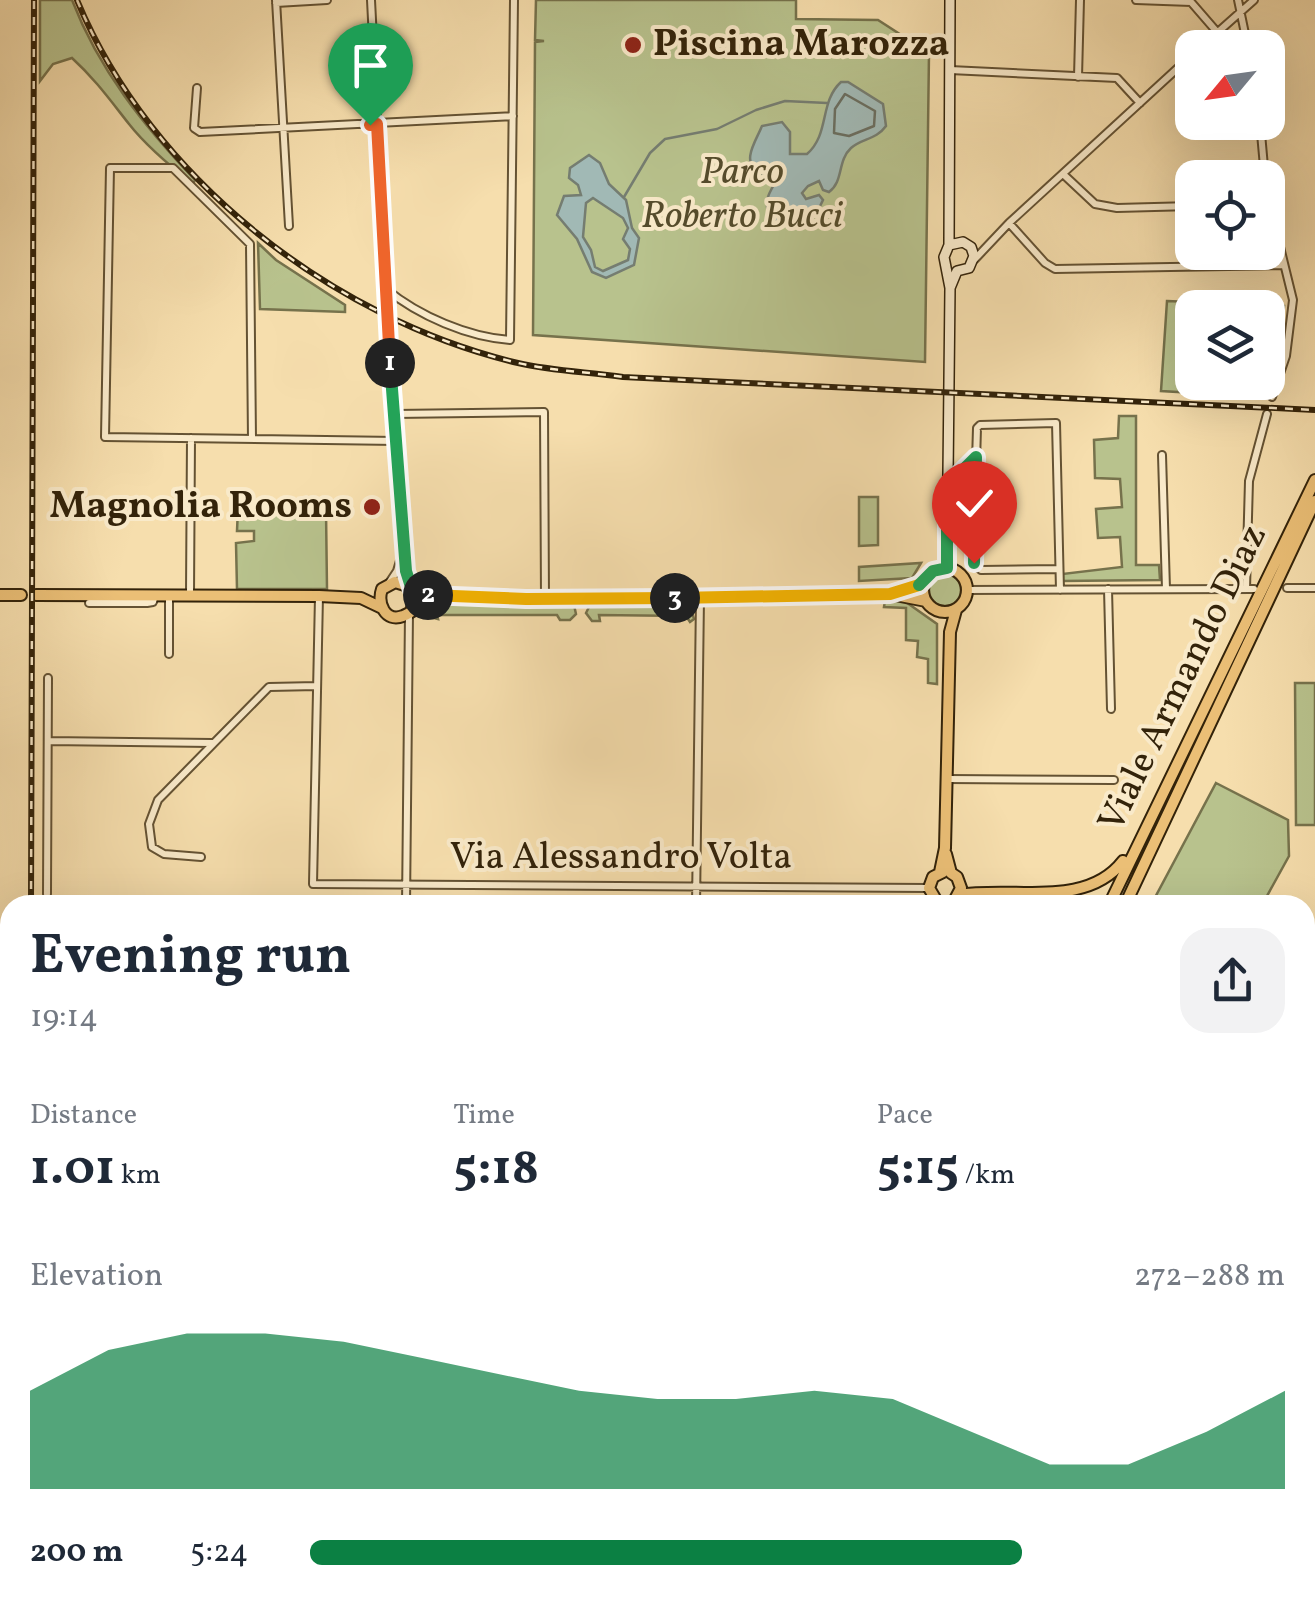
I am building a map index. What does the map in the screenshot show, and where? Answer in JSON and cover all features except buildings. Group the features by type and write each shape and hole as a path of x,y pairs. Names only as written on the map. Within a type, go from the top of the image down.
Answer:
{"main road":[{"path":"950,0 949,227 954,243"},
{"path":"952,269 966,270 974,260 971,247 954,243"},
{"path":"947,568 952,269 944,257 954,243"},
{"name":"Viale Armando Diaz","path":"1129,895 1315,480"},
{"name":"Viale Armando Diaz","path":"1113,895 1136,844 1315,502"},
{"path":"36,596 361,598 400,582 411,590 442,597 890,594 906,592 924,582 933,571 947,568 959,572 968,590 956,610 950,632 945,873 955,895"},
{"path":"924,582 926,601"},
{"path":"385,587 379,599 385,612"},
{"path":"411,590 411,610"},
{"path":"890,594 926,601 941,612 950,632"},
{"path":"0,595 21,595"},
{"path":"361,598 397,617 442,597"},
{"path":"941,612 956,610"},
{"path":"965,895 986,890 1083,889 1116,870 1136,844"},
{"path":"931,895 931,880 945,873"}],"street":[{"path":"290,226 276,1 328,0"},
{"path":"371,0 387,316 403,548 411,590"},
{"path":"386,290 462,330 483,338 510,340 514,0"},
{"path":"1078,77 1080,0"},
{"path":"1136,0 1191,2 1215,30"},
{"path":"1238,0 1244,30"},
{"path":"1219,30 1254,0"},
{"path":"949,70 1117,78 1140,103"},
{"path":"974,260 1175,71"},
{"path":"197,88 194,128 200,132 513,116"},
{"path":"252,439 250,244 173,168 110,168 105,437 397,441"},
{"path":"1063,174 1095,204 1117,208 1175,206"},
{"path":"1009,223 1045,263 1056,268 1175,267"},
{"path":"971,247 982,250"},
{"path":"1284,270 1292,300 1285,359"},
{"path":"395,414 544,412 544,599"},
{"path":"968,590 1250,588 1250,481 1267,414"},
{"path":"1059,569 981,570 974,563 980,424 1056,423 1060,590"},
{"path":"190,595 191,438"},
{"path":"1162,455 1166,589"},
{"path":"947,486 976,457"},
{"path":"385,587 398,570 403,548"},
{"path":"1286,588 1315,588"},
{"path":"1108,589 1111,709"},
{"path":"169,594 169,654"},
{"path":"89,603 147,603 155,595"},
{"path":"201,857 155,850 150,843 149,824 158,800 268,687 317,686 318,596"},
{"path":"696,895 700,598"},
{"path":"406,895 406,640 411,610"},
{"path":"385,612 406,640"},
{"path":"47,894 48,678"},
{"name":"Via Alessandro Volta","path":"317,686 313,884 929,888"},
{"path":"48,741 214,743"},
{"path":"946,779 1114,780"}],"green space":[{"path":"40,0 72,0 109,73 141,118 195,180 193,184 143,141 72,58 53,64 40,81"},
{"name":"Parco Roberto Bucci","path":"536,0 796,0 796,19 878,20 929,53 925,362 533,335 535,42 544,41 535,40"},
{"path":"258,243 276,260 345,305 345,312 260,309"},
{"path":"1167,301 1175,301 1175,392 1161,391"},
{"path":"1119,416 1136,416 1136,565 1159,565 1160,580 1062,581 1062,574 1122,567 1120,537 1098,538 1096,509 1122,507 1120,479 1095,478 1094,440 1118,438"},
{"path":"859,497 878,497 878,545 859,546"},
{"path":"238,508 326,511 327,589 237,589 236,543 254,541 254,531 237,531"},
{"path":"921,563 912,578 859,581 859,567"},
{"path":"945,574 956,579 961,590 956,601 945,606 934,601 929,590 934,579"},
{"path":"885,600 903,600 937,624 937,684 928,683 928,659 917,657 918,641 906,640 906,608 884,607"},
{"path":"431,604 574,605 576,614 570,620 560,620 557,615 437,615 438,619 417,614"},
{"path":"590,605 690,606 694,619 690,622 686,616 599,615 600,621 592,621 586,613"},
{"path":"1295,683 1315,683 1315,825 1296,825"},
{"path":"1216,783 1288,820 1289,856 1268,895 1156,895"}],"water":[{"path":"841,82 848,82 883,104 886,126 851,148 829,192 823,190 819,181 802,193 806,199 819,195 823,200 807,221 779,224 772,219 767,201 778,178 774,172 757,174 750,163 753,145 762,126 782,122 790,132 790,154 807,154 819,137 830,99"},
{"path":"589,155 600,163 609,184 626,200 632,228 639,238 634,265 606,278 592,272 577,239 557,215 564,196 581,195 578,185 569,178 570,168","holes":["593,198 623,218 628,228 623,239 630,249 628,260 603,271 595,267 583,237 586,203"]}],"waterway":[{"path":"624,197 650,153 665,139 717,129 785,101 827,103"}],"railway":[{"path":"31,895 34,0"},
{"path":"77,0 110,65 151,126 200,181 256,232 316,276 381,313 449,342 531,366 623,377 1315,410"}],"place":[{"name":"Piscina Marozza","path":"633,45"},
{"name":"Magnolia Rooms","path":"372,507"}],"route":[{"path":"370,125 377,124 402,546 412,590 442,597 526,599 906,592 924,582 933,571 947,568 947,486 976,457 974,563"}]}
